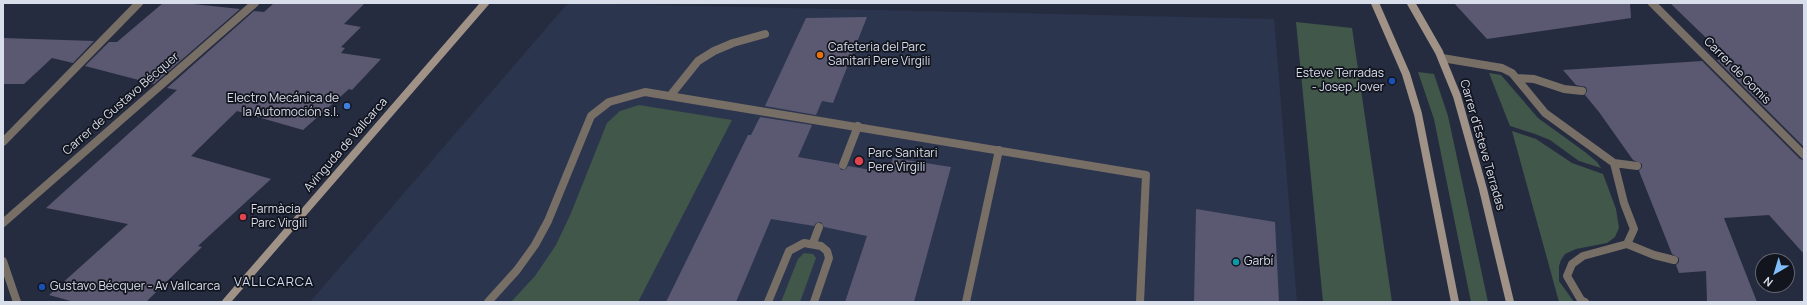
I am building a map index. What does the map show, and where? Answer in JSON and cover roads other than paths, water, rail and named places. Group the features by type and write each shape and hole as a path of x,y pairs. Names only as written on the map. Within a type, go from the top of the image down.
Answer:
{"street":[{"path":"3,142 139,3"},
{"name":"Carrer de Gustavo Bécquer","path":"3,223 255,3"},
{"name":"Avinguda de Vallcarca","path":"226,302 485,3"},
{"path":"1375,3 1406,74 1418,114 1455,302"},
{"name":"Carrer d'Esteve Terradas","path":"1411,3 1442,58 1457,96 1484,189 1510,302"},
{"name":"Carrer de Gomis","path":"1652,3 1804,155"},
{"path":"670,96 698,61 714,51 733,43 765,34"},
{"path":"1442,58 1502,68 1512,73 1545,113 1614,163 1637,166"},
{"path":"1517,78 1534,78 1564,89 1582,91"},
{"path":"488,302 518,270 535,245 548,220 591,116 609,102 633,94 645,92 858,126 1146,175 1140,302"},
{"path":"843,165 858,126"},
{"path":"966,302 999,150"},
{"path":"1614,163 1624,203 1634,229 1627,244"},
{"path":"813,243 820,226"},
{"path":"768,302 789,251 804,243 813,243 821,246 827,251 829,258 814,302"},
{"path":"1584,302 1581,300 1567,276 1572,264 1583,256 1627,244 1654,255 1674,260"},
{"path":"3,261 17,302"}],"place":[{"name":"Cafeteria del Parc Sanitari Pere Virgili","path":"820,55"},
{"name":"Esteve Terradas - Josep Jover","path":"1392,81"},
{"name":"Electro Mecánica de la Automoción s.l.","path":"347,106"},
{"name":"Parc Sanitari Pere Virgili","path":"859,161"},
{"name":"Farmàcia Parc Virgili","path":"243,217"},
{"name":"Garbí","path":"1236,262"},
{"name":"Gustavo Bécquer - Av Vallcarca","path":"42,287"}],"district":[{"name":"VALLCARCA","path":"274,282"}]}
